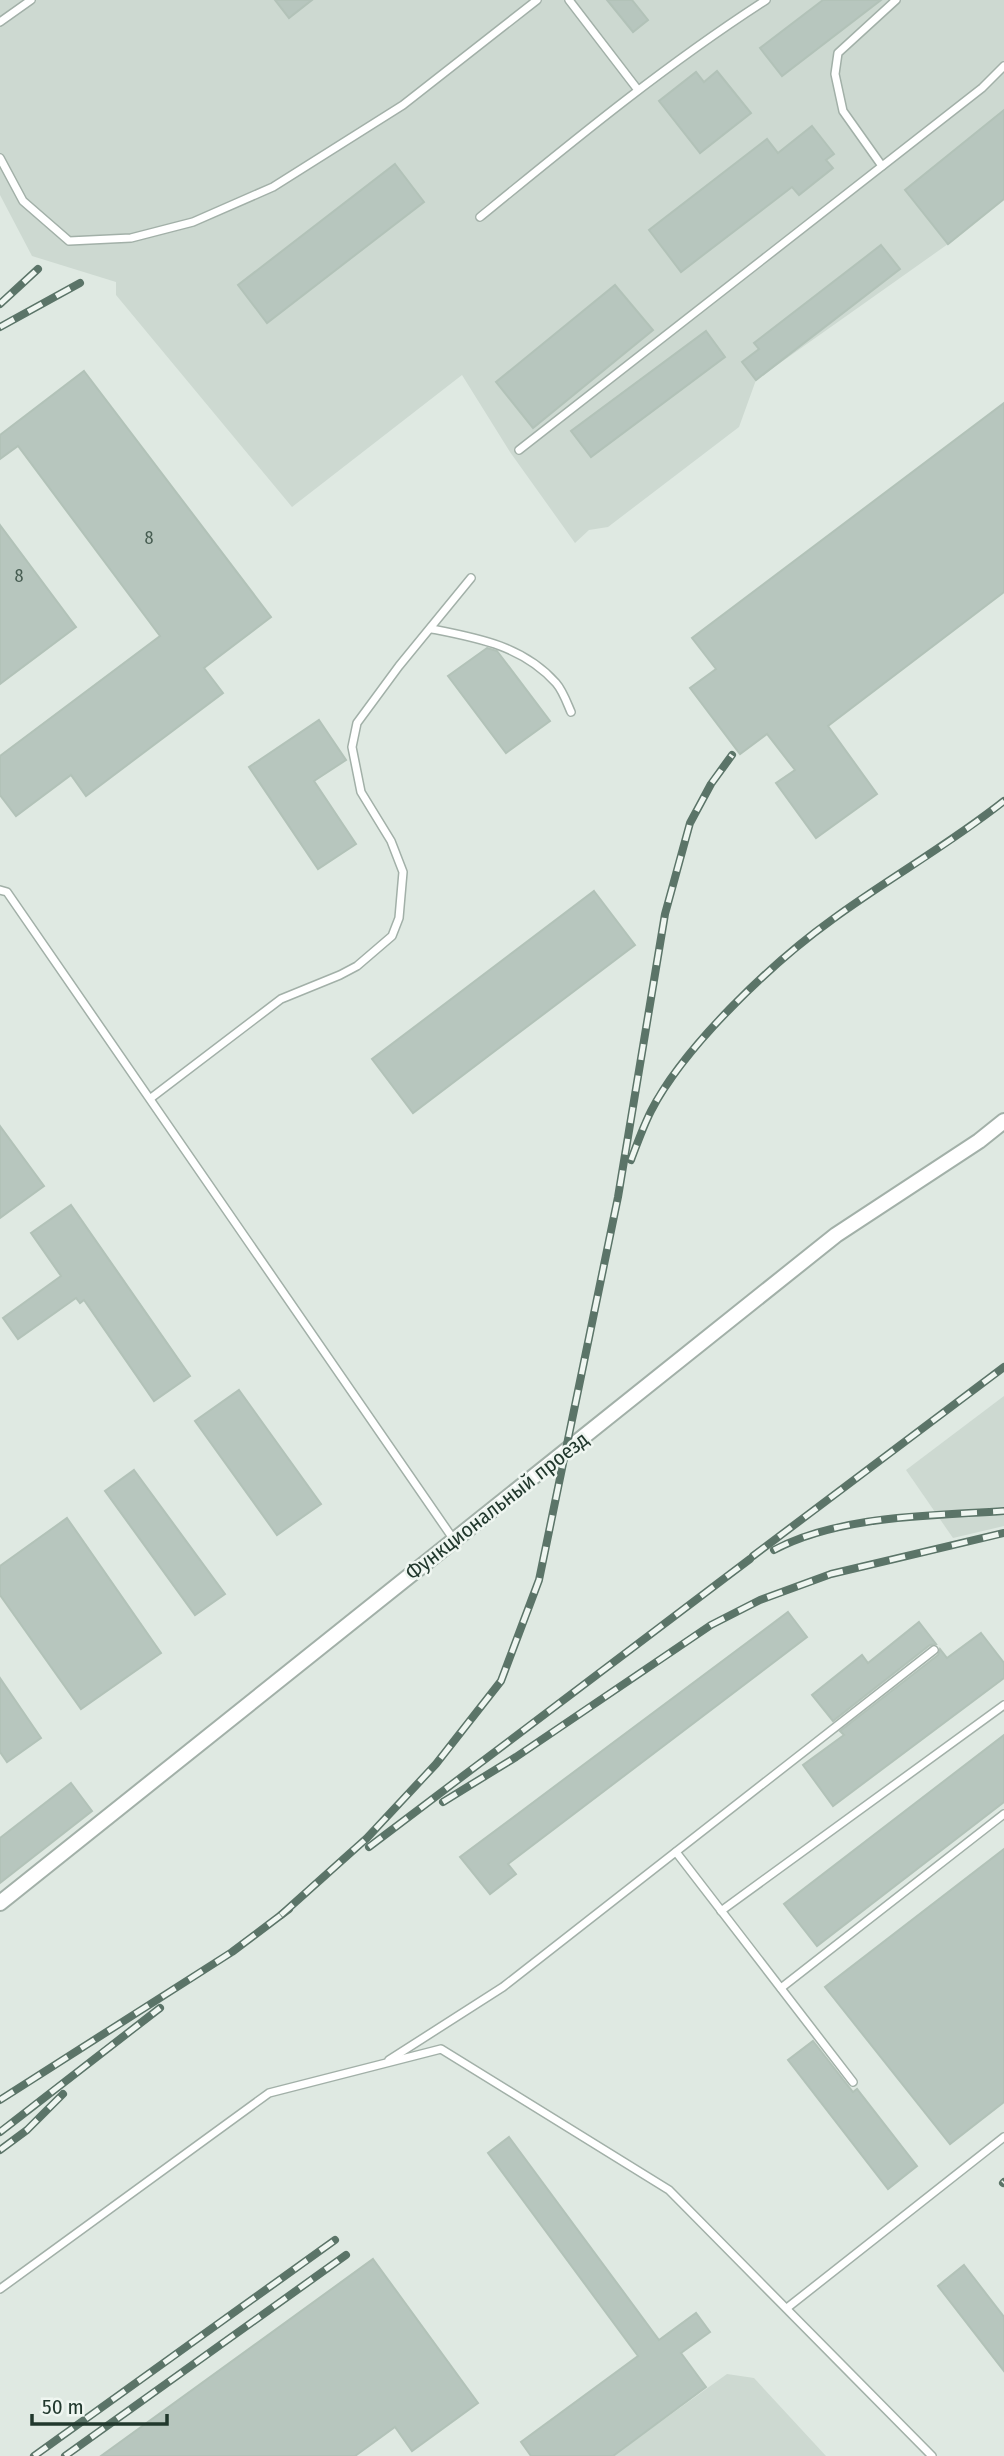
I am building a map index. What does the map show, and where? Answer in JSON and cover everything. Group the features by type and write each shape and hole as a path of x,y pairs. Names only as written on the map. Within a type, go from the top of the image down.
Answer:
{"street":[{"name":"Функциональный проезд","path":"0,1903 836,1235 979,1141 1004,1121"}],"lane":[{"path":"0,22 31,0"},
{"path":"0,158 23,201 69,241 131,238 193,222 273,187 403,105 537,0"},
{"path":"569,0 638,90"},
{"path":"480,217 694,47 766,0"},
{"path":"882,166 843,111 835,74 838,53 896,0"},
{"path":"519,450 982,88 1004,66"},
{"path":"150,1098 281,999 349,971 392,936 399,918 403,872 391,841 361,792 352,747 357,723 399,666 432,629 471,578"},
{"path":"432,629 484,640 522,654 557,684 571,712"},
{"path":"0,890 7,892 454,1540"},
{"path":"383,2064 503,1987 934,1650"},
{"path":"722,1911 1004,1705"},
{"path":"781,1988 1004,1815"},
{"path":"676,1852 853,2082"},
{"path":"0,2289 269,2093 441,2049 670,2190 932,2456"},
{"path":"787,2308 1004,2137"}],"shaded area":[{"path":"0,0 1004,0 1004,199 948,244 756,380 739,427 608,527 589,530 575,543 510,452 462,375 292,507 116,295 116,282 32,256 0,195"},
{"path":"1004,1396 1004,1526 953,1538 906,1470"},
{"path":"727,2374 754,2378 826,2456 613,2456"}],"building":[{"path":"275,0 312,0 289,18"},
{"path":"607,0 632,0 648,20 633,32"},
{"path":"823,0 881,0 782,76 760,48"},
{"path":"717,71 751,113 700,153 659,101 696,72 704,82"},
{"path":"1004,110 1004,199 948,244 905,190"},
{"path":"812,126 834,154 826,160 833,168 799,195 792,187 681,272 649,230 767,139 778,153"},
{"path":"395,164 424,202 267,323 238,285"},
{"path":"881,245 900,269 756,380 742,362 759,349 754,343"},
{"path":"615,285 653,330 533,428 496,382"},
{"path":"706,331 725,357 591,457 571,431"},
{"path":"84,371 271,617 204,668 223,693 86,796 71,775 16,816 0,795 0,756 160,636 18,446 0,459 0,435"},
{"path":"1004,403 1004,592 828,726 877,794 816,838 776,783 795,770 767,734 740,754 690,688 716,669 692,638"},
{"path":"0,525 76,627 0,684"},
{"path":"487,648 497,651 550,721 506,753 448,676"},
{"path":"319,720 346,760 314,781 356,844 318,869 249,767"},
{"path":"594,891 635,945 413,1113 372,1059"},
{"path":"0,1126 44,1186 0,1218"},
{"path":"71,1205 190,1376 154,1401 84,1300 80,1303 76,1298 18,1339 3,1318 61,1276 31,1233"},
{"path":"239,1390 321,1504 277,1535 195,1421"},
{"path":"134,1470 225,1594 195,1615 105,1491"},
{"path":"67,1518 161,1653 81,1709 0,1595 0,1566"},
{"path":"788,1612 807,1637 508,1864 516,1874 490,1894 460,1857"},
{"path":"919,1622 936,1644 930,1645 833,1721 812,1695 862,1655 868,1663"},
{"path":"981,1633 1004,1663 1004,1678 833,1806 803,1765 844,1735 840,1731 938,1655 940,1649 947,1658"},
{"path":"0,1678 41,1738 7,1762 0,1752"},
{"path":"1004,1735 1004,1802 817,1946 784,1904"},
{"path":"71,1783 92,1811 0,1883 0,1838"},
{"path":"1004,1849 1004,2102 950,2144 825,1987"},
{"path":"813,2041 853,2092 857,2089 917,2166 888,2189 788,2060"},
{"path":"509,2137 659,2340 696,2313 710,2332 681,2353 706,2387 613,2456 531,2456 521,2442 638,2356 488,2153"},
{"path":"373,2259 478,2403 412,2451 395,2427 355,2456 101,2456"},
{"path":"964,2265 1004,2317 1004,2371 938,2286"}],"railway":[{"path":"0,304 38,269"},
{"path":"0,327 80,283"},
{"path":"281,1915 367,1838 436,1764 501,1681 539,1580 618,1197 665,914 690,823 711,784 732,755"},
{"path":"631,1160 648,1117 666,1086 685,1059 732,1006 809,937 1004,801"},
{"path":"753,1556 1004,1367"},
{"path":"774,1550 800,1538 856,1524 916,1516 1004,1511"},
{"path":"443,1802 516,1757 711,1625 760,1600 831,1574 1004,1533"},
{"path":"369,1847 750,1559"},
{"path":"0,2100 232,1952 289,1909"},
{"path":"0,2132 160,2008"},
{"path":"0,2150 27,2130 63,2094"},
{"path":"34,2456 335,2240"},
{"path":"65,2456 346,2255"}]}
